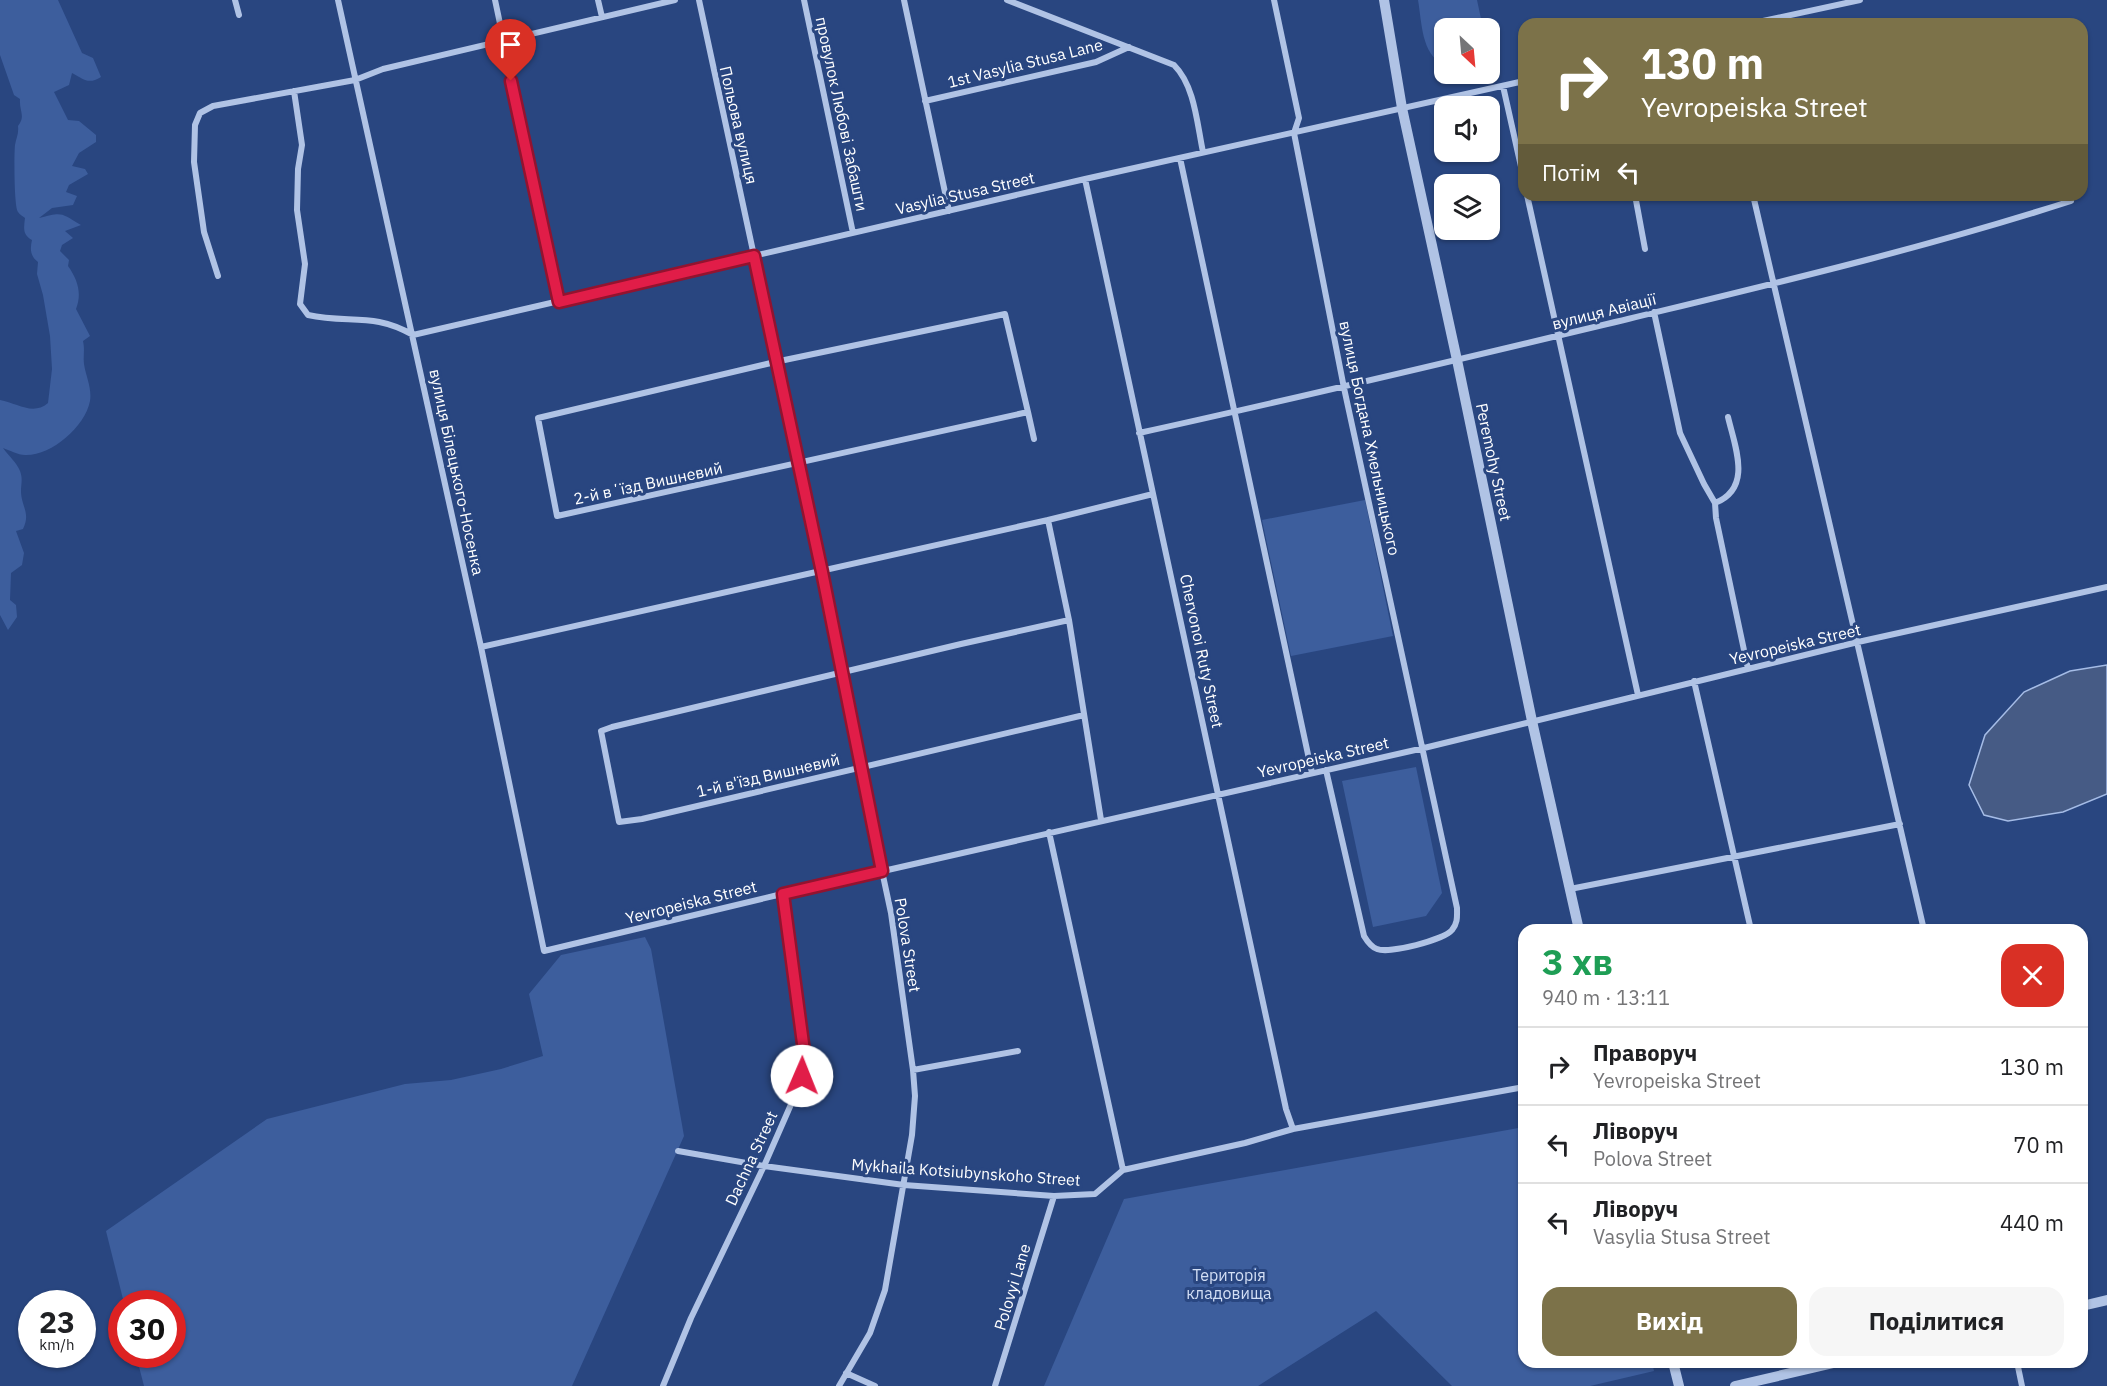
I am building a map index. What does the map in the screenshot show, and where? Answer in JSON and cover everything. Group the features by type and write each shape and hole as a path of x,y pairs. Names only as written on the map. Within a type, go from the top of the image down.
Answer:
{"street":[{"path":"235,0 239,15"},
{"name":"вулиця Білецького-Носенка","path":"338,0 481,647 544,951"},
{"path":"495,0 559,302"},
{"path":"598,0 602,17"},
{"path":"218,276 204,232 194,162 195,125 200,114 213,106 355,80 383,69 675,0"},
{"name":"Польова вулиця","path":"699,0 754,256"},
{"name":"провулок Любові Забашти","path":"804,0 853,233"},
{"path":"904,0 949,211"},
{"name":"1st Vasylia Stusa Lane","path":"1007,0 1174,65 1188,85 1203,152"},
{"name":"вулиця Богдана Хмельницького","path":"1274,0 1299,118 1294,133 1344,388 1457,908 1457,921 1452,930 1443,938 1387,951 1376,949 1364,936 1326,770"},
{"name":"Peremohy Street","path":"1384,0 1402,108 1532,721 1578,924"},
{"path":"1777,18 1860,0"},
{"name":"1st Vasylia Stusa Lane","path":"925,101 1096,62 1129,46"},
{"name":"Vasylia Stusa Street","path":"413,335 1203,152 1518,82"},
{"path":"1503,86 1518,153"},
{"path":"294,91 302,145 298,169 297,210 305,264 300,304 308,315 328,320 358,318 385,322 413,335"},
{"path":"1180,158 1312,773"},
{"name":"Chervonoi Ruty Street","path":"1085,179 1220,795 1286,1109 1293,1129"},
{"path":"1528,201 1638,695"},
{"path":"1636,201 1645,249"},
{"path":"1754,201 1923,924"},
{"name":"вулиця Авіації","path":"1139,433 1344,388 1774,284 2071,201"},
{"name":"Polova Street","path":"754,256 822,572 891,913 915,1096 912,1135 885,1290 870,1333 838,1386"},
{"path":"1654,312 1680,433 1715,503 1716,518 1748,669"},
{"path":"776,362 1005,314 1034,439"},
{"name":"2-й вʼїзд Вишневий","path":"776,362 538,418 557,516 798,464"},
{"path":"798,464 1028,412"},
{"path":"1715,503 1731,494 1736,487 1738,474 1738,462 1728,417"},
{"path":"481,647 822,572 1153,494"},
{"path":"1048,520 1069,620 1101,820"},
{"name":"Yevropeiska Street","path":"544,951 1101,820 1424,748 1858,642 2107,587"},
{"path":"842,673 1069,620"},
{"name":"1-й в'їзд Вишневий","path":"842,673 601,730 618,822 642,819 1084,715"},
{"path":"1694,681 1750,924"},
{"path":"1570,890 1900,824"},
{"path":"1049,832 1123,1170"},
{"name":"Dachna Street","path":"663,1386 691,1318 764,1166 802,1076 804,1051 783,894"},
{"path":"913,1070 1018,1051"},
{"name":"Mykhaila Kotsiubynskoho Street","path":"678,1151 764,1166 904,1185 1054,1196 1095,1194 1123,1170 1245,1143 1293,1129 1518,1088"},
{"name":"Polovyi Lane","path":"995,1386 1054,1196"},
{"path":"2088,1305 2107,1300"},
{"path":"1674,1368 1679,1386"},
{"path":"1735,1386 1812,1368"},
{"path":"2018,1368 2022,1386"},
{"path":"846,1373 875,1386"}],"green space":[{"path":"0,0 58,0 82,53 93,58 101,77 89,81 72,73 69,85 54,92 68,120 79,121 96,135 96,142 79,153 72,166 85,169 88,174 69,185 66,192 77,196 73,205 52,208 39,218 61,214 81,225 65,231 73,238 62,245 60,251 69,260 68,266 78,287 79,298 76,309 90,336 83,341 90,401 87,411 74,430 45,451 25,455 3,448 20,471 21,496 26,518 23,529 16,531 24,553 22,565 11,573 10,600 16,605 17,617 8,630 0,615 0,400 31,409 42,407 48,403 52,369 50,336 37,274 38,262 31,252 32,240 25,233 25,218 17,208 15,145 22,116 20,99 14,95 0,55"},
{"path":"1418,0 1477,0 1481,18 1434,18 1434,57 1427,45"},
{"path":"1365,500 1393,636 1291,656 1262,520"},
{"path":"1416,767 1442,893 1426,916 1373,927 1342,781"},
{"path":"645,937 651,949 684,1136 572,1386 144,1386 139,1368 186,1368 186,1290 121,1290 106,1231 267,1119 405,1084 451,1080 501,1069 543,1056 529,994 561,955"},
{"name":"Територія кладовища","path":"1518,1128 1518,1368 1653,1368 1654,1371 1590,1386 1452,1386 1376,1311 1258,1386 1044,1386 1124,1199"}],"shaded area":[{"path":"2107,665 2107,794 2063,812 2008,821 1984,815 1969,785 1985,735 2024,692 2070,671"}],"route":[{"path":"511,81 559,302 754,256 822,572 882,871 783,894 804,1051 802,1076"}]}
